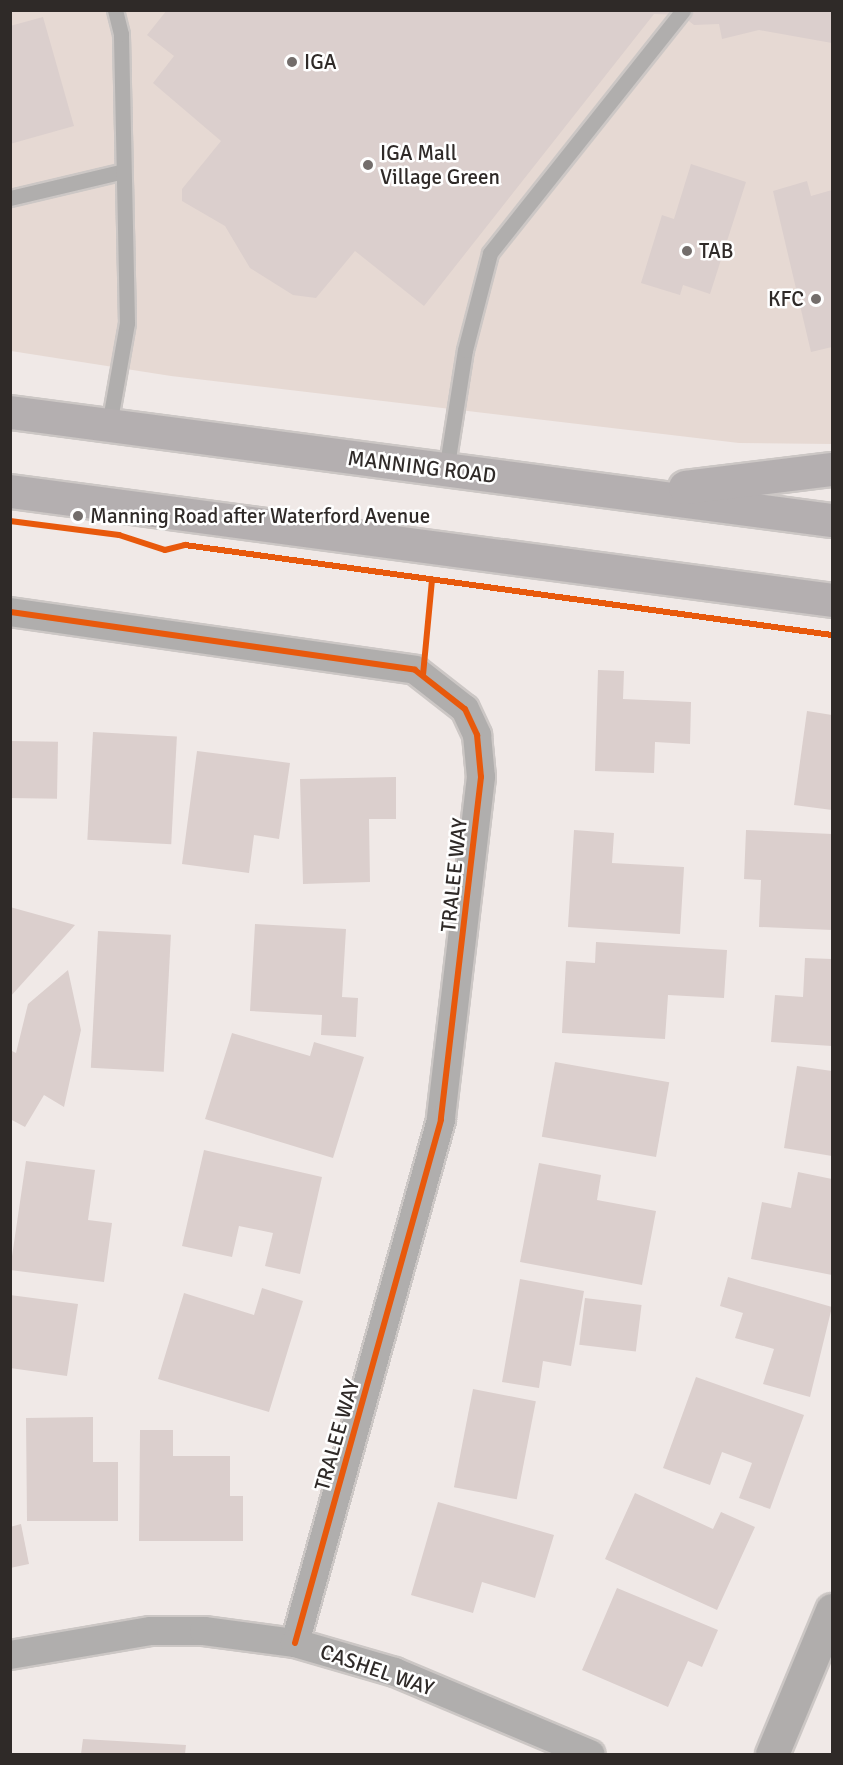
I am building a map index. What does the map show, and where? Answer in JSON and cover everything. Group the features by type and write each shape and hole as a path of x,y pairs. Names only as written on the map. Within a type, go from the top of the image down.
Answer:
{"main road":[{"name":"MANNING ROAD","path":"10,412 446,471 645,492 832,520"},
{"path":"645,492 832,469"},
{"path":"10,491 832,600"}],"street":[{"name":"TRALEE WAY","path":"10,612 416,670 465,709 477,735 481,777 441,1120 295,1643"},
{"path":"772,1755 832,1610"},
{"name":"CASHEL WAY","path":"10,1655 151,1631 204,1631 295,1643 395,1672 590,1755"}],"lane":[{"path":"110,426 127,323 120,172 121,33 115,10"},
{"path":"446,471 465,350 490,253 683,10"},
{"path":"10,198 120,172"}],"shaded area":[{"path":"11,11 832,11 832,444 739,443 171,376 11,351"}],"building":[{"name":"IGA Mall Village Green","path":"167,10 832,10 832,43 759,30 722,39 719,24 694,25 681,15 654,14 424,306 355,251 316,298 293,295 250,268 225,226 182,201 182,189 221,141 153,83 174,56 147,35"},
{"path":"43,17 74,126 10,144 10,26"},
{"name":"TAB","path":"691,164 746,182 710,294 683,285 680,295 641,283 662,215 674,219"},
{"name":"KFC","path":"807,181 811,196 832,190 832,347 811,352 773,191"},
{"path":"598,670 624,671 623,699 691,702 690,744 655,742 654,773 595,771"},
{"path":"807,711 832,715 832,810 794,805"},
{"path":"93,732 177,736 171,844 87,840"},
{"path":"10,741 58,742 57,799 10,798"},
{"path":"197,751 290,763 279,839 254,835 249,873 182,864"},
{"path":"396,777 396,819 369,819 370,882 303,884 300,779"},
{"path":"574,830 614,833 612,863 684,867 680,934 568,927"},
{"path":"746,830 832,834 832,930 759,927 761,880 744,879"},
{"path":"10,907 75,925 10,997"},
{"path":"255,924 346,929 342,997 358,998 356,1037 321,1035 322,1015 250,1011"},
{"path":"98,931 171,935 164,1072 91,1068"},
{"path":"596,942 727,950 724,998 668,995 665,1039 562,1033 566,961 595,963"},
{"path":"805,958 832,959 832,1046 771,1042 775,995 803,997"},
{"path":"68,970 81,1030 64,1107 44,1095 25,1127 10,1119 10,1050 16,1053 28,1004"},
{"path":"232,1033 310,1056 314,1042 364,1057 333,1158 205,1119"},
{"path":"555,1062 669,1082 656,1157 542,1137"},
{"path":"797,1066 832,1071 832,1156 784,1148"},
{"path":"204,1150 322,1177 300,1274 265,1266 273,1233 239,1226 232,1257 182,1246"},
{"path":"26,1161 95,1170 88,1220 112,1223 104,1282 10,1270"},
{"path":"539,1163 601,1175 597,1200 656,1211 642,1285 520,1262"},
{"path":"798,1172 832,1179 832,1275 751,1259 762,1202 791,1208"},
{"path":"728,1277 832,1307 810,1397 763,1384 774,1349 735,1338 743,1313 720,1306"},
{"path":"520,1279 584,1291 571,1366 543,1361 539,1388 502,1382"},
{"path":"262,1288 303,1301 269,1412 158,1379 184,1293 254,1315"},
{"path":"10,1295 78,1304 67,1376 10,1368"},
{"path":"585,1298 642,1305 636,1352 579,1345"},
{"path":"696,1377 804,1415 770,1509 739,1498 752,1463 722,1452 710,1485 663,1468"},
{"path":"473,1389 536,1401 517,1499 454,1487"},
{"path":"93,1417 93,1462 118,1462 118,1521 27,1521 26,1418"},
{"path":"140,1430 173,1430 173,1456 230,1456 230,1496 243,1496 243,1541 139,1541"},
{"path":"635,1493 713,1529 721,1512 755,1527 717,1610 605,1559"},
{"path":"438,1502 554,1535 535,1598 482,1582 473,1613 411,1595"},
{"path":"21,1524 29,1564 10,1568 10,1527"},
{"path":"617,1588 718,1630 702,1667 688,1661 668,1707 582,1670"},
{"path":"83,1739 186,1745 185,1754 81,1754"}],"cycle path":[{"path":"10,521 119,535 165,550 185,545 832,635"},
{"path":"423,675 432,579"},
{"path":"10,612 415,670 465,709 477,735 481,777 441,1120 295,1643"}],"place":[{"name":"IGA","path":"292,62"},
{"name":"IGA Mall Village Green","path":"368,165"},
{"name":"TAB","path":"687,251"},
{"name":"KFC","path":"816,299"},
{"name":"Manning Road after Waterford Avenue","path":"78,516"}]}
